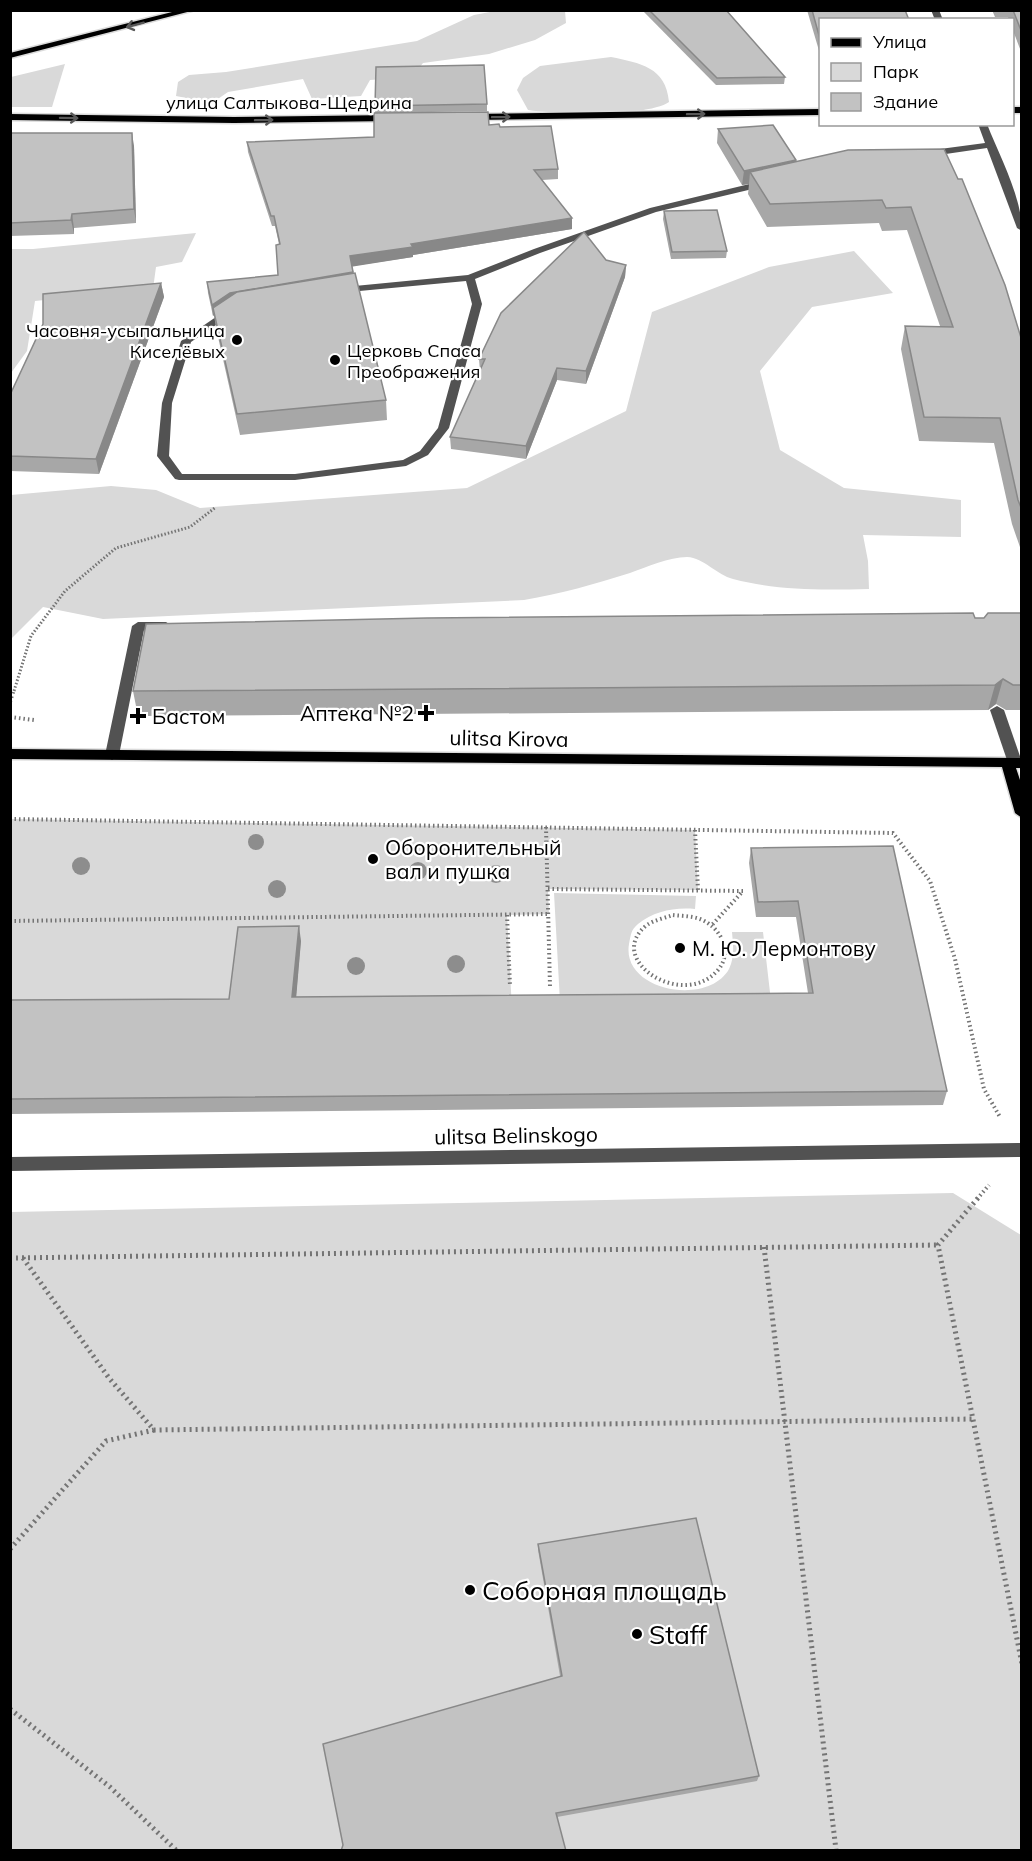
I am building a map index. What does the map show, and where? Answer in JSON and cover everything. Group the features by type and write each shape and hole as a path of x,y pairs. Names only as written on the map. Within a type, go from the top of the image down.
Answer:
{"main road":[{"path":"10,56 191,10"},
{"path":"454,117 819,112"},
{"name":"улица Салтыкова-Щедрина","path":"10,117 234,120 408,118"},
{"name":"ulitsa Kirova","path":"10,754 1015,763"},
{"path":"1015,763 1022,813"}],"street":[{"path":"983,126 1022,228"},
{"path":"915,155 991,145"},
{"path":"327,292 349,288 470,278 653,210 777,181"},
{"path":"248,306 236,308 186,341 168,403 163,456 179,477 295,477 406,463 424,453 443,428 477,304 470,278"},
{"path":"112,755 138,626 174,626"},
{"path":"997,710 1015,763"},
{"name":"ulitsa Belinskogo","path":"10,1164 1020,1150"}],"path":[{"path":"10,702 31,636 65,591 116,548 190,527 234,493 248,477"},
{"path":"10,819 893,833 930,881 955,959 984,1089 1020,1150 938,1245 10,1258"},
{"path":"546,827 550,987"},
{"path":"695,830 698,890"},
{"path":"548,889 743,891 711,926"},
{"path":"10,921 549,914"},
{"path":"507,915 510,986"},
{"path":"673,915 689,916 711,926 724,941 727,953 719,970 705,981 691,985 663,982 650,976 635,958 633,946 636,935 645,925 658,918 673,915"},
{"path":"938,1245 1022,1664"},
{"path":"764,1247 836,1851"},
{"path":"23,1258 109,1378 154,1430"},
{"path":"10,1550 106,1441 154,1430 973,1419"},
{"path":"10,1709 110,1787 176,1851"}],"green space":[{"path":"495,11 565,11 566,23 535,40 489,54 423,63 412,77 370,80 361,96 312,99 303,79 228,92 212,103 176,96 178,82 189,75 226,72 417,41 474,15"},
{"path":"611,57 641,65 657,74 667,90 669,102 658,107 623,112 579,113 528,110 517,90 523,78 540,66"},
{"path":"65,64 52,107 11,107 11,77"},
{"path":"196,233 182,262 156,267 153,289 35,301 27,351 11,373 11,249 33,249"},
{"path":"854,251 893,293 812,307 760,371 780,450 844,488 961,500 961,537 863,535 868,561 869,589 800,589 767,586 727,577 699,560 680,557 577,588 524,600 103,619 43,607 11,639 11,495 111,486 156,490 200,508 467,488 626,411 652,312 769,267"},
{"path":"11,819 695,830 698,890 548,889 549,914 507,915 512,1010 295,1012 301,941 232,1013 11,1015"},
{"path":"554,893 696,896 695,909 672,909 658,913 634,928 629,944 630,960 638,973 652,983 668,988 686,990 703,988 718,981 729,969 733,955 732,932 763,932 771,1001 560,1002"},
{"name":"Соборная площадь","path":"953,1193 1021,1235 1021,1850 11,1850 11,1212"}],"building":[{"path":"649,10 726,10 785,77 717,78"},
{"path":"812,10 905,10 908,18 819,18 819,35"},
{"path":"1013,10 1022,10 1022,33"},
{"path":"484,65 487,104 375,106 376,67"},
{"path":"488,112 489,125 499,124 500,127 551,126 558,169 534,170 572,218 350,256 353,272 230,293 212,305 207,282 278,275 276,245 280,244 274,216 271,216 247,142 374,137 374,113"},
{"path":"773,125 796,160 744,171 718,129"},
{"path":"10,133 132,133 134,209 72,214 71,220 10,223"},
{"path":"944,149 958,179 962,179 1005,285 1022,341 1022,510 1000,418 924,417 905,326 953,327 911,207 886,208 882,200 770,204 750,172 848,150"},
{"path":"717,210 727,251 672,252 664,211"},
{"path":"584,232 606,260 626,265 586,371 557,368 526,446 450,437 485,359 479,359 501,313"},
{"path":"355,273 386,400 237,414 213,308 237,292"},
{"path":"161,283 96,459 10,456 10,395 43,324 43,294"},
{"path":"973,613 975,618 984,618 988,613 1022,613 1022,685 1013,685 1003,679 995,685 133,691 146,624 427,618"},
{"path":"893,846 947,1091 10,1099 10,1000 229,999 238,927 299,926 292,997 813,993 798,901 758,902 751,848"},
{"path":"696,1518 759,1776 556,1813 566,1851 341,1851 343,1845 323,1744 562,1676 538,1544"}],"place":[{"name":"Часовня-усыпальница Киселёвых","path":"237,340"},
{"name":"Церковь Спаса Преображения","path":"335,360"},
{"name":"Аптека №2","path":"426,713"},
{"name":"Бастом","path":"138,716"},
{"name":"Оборонительный вал и пушка","path":"373,859"},
{"name":"М. Ю. Лермонтову","path":"680,948"},
{"name":"Соборная площадь","path":"470,1590"},
{"name":"Staff","path":"637,1634"}]}
